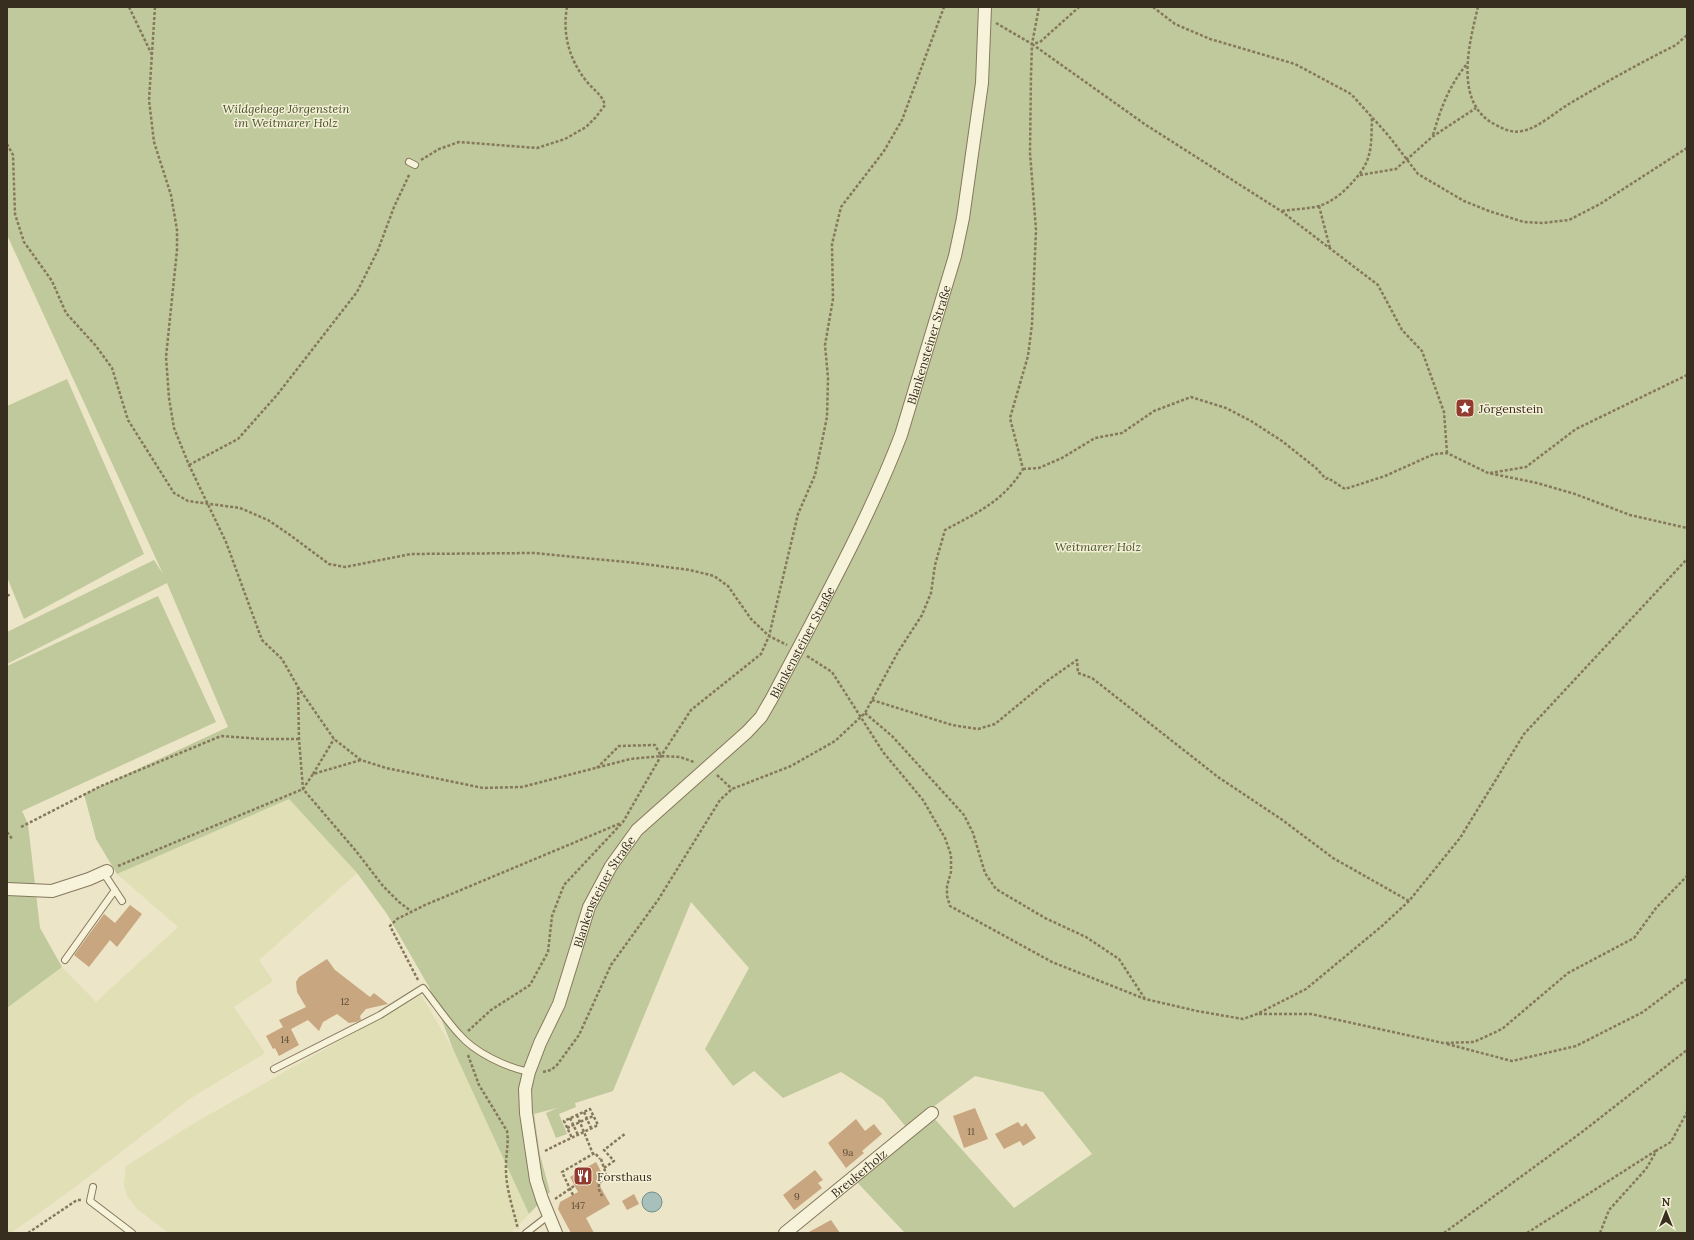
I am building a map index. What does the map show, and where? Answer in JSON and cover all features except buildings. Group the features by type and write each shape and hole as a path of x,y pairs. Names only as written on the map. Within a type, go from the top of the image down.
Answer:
{"street":[{"name":"Blankensteiner Straße","path":"556,1233 548,1216 536,1180 528,1128 525,1089 529,1072 559,1004 589,907 611,866 638,830 708,768 760,717 798,650 869,511 890,464 901,435 955,256 970,177 984,68 985,11"},
{"path":"7,889 52,891 105,872"},
{"name":"Breukerholz","path":"785,1233 932,1113"}],"lane":[{"path":"105,872 122,901"},
{"path":"64,960 115,890"},
{"path":"274,1069 380,1015 423,988 460,1035 496,1061 509,1067 529,1072"},
{"path":"93,1187 90,1201 132,1233"},
{"path":"526,1233 548,1216"}],"path":[{"path":"128,7 153,56"},
{"path":"155,7 149,100 154,142 171,195 177,230 177,250 166,357 168,398 174,428 189,465 226,542 262,640 282,659 298,687 334,739 361,760 386,768 483,788 522,787 630,759 661,756 680,757 708,768 732,789"},
{"path":"189,465 238,439 277,395 357,292 378,250 412,164 439,149 459,142 537,148 565,139 586,127 596,117 605,105 603,97 578,71 571,58 567,42 567,7"},
{"path":"519,1233 507,1182 506,1164 509,1140 507,1131 479,1085 460,1035 471,1029 491,1010 530,985 548,952 552,916 564,885 624,822 661,756 691,710 761,654 769,636 798,514 815,475 827,417 828,378 825,345 833,299 832,244 841,207 884,151 902,120 944,7"},
{"path":"529,1072 551,1070 569,1050 579,1035 611,965 658,900 720,800 732,789 791,766 835,741 864,713 898,652 922,615 931,593 935,565 944,530 998,500 1014,484 1023,470 1010,418 1028,356 1032,324 1036,230 1030,153 1032,44 1039,7"},
{"path":"1032,44 1040,42 1079,7"},
{"path":"1153,7 1175,24 1210,39 1295,64 1351,94 1372,116 1418,174 1464,201 1524,222 1569,220 1595,207 1687,148"},
{"path":"1478,7 1469,44 1467,65 1468,78 1476,108 1488,121 1508,131 1523,131 1537,125 1569,104 1676,45 1687,35"},
{"path":"985,11 1146,125 1282,211 1378,284 1402,330 1422,350 1444,412 1447,453"},
{"path":"1432,136 1444,99 1453,81 1467,65"},
{"path":"1360,175 1396,169 1432,136 1476,108"},
{"path":"1282,211 1320,206 1340,195 1360,175 1368,162 1371,148 1372,116"},
{"path":"7,144 13,155 15,214 24,242 52,281 66,313 96,346 112,368 128,420 174,493 188,501 240,508 254,514 290,535 328,564 346,567 411,554 534,553 636,563 690,570 714,576 728,586 751,619 769,636 798,650 832,672 882,752 923,800 945,838 951,855 951,872 947,886 947,896 950,906 1052,962 1145,999 1197,1011 1243,1019 1257,1014 1306,989 1409,901 1460,838 1524,734 1687,559"},
{"path":"1320,206 1330,248"},
{"path":"1488,473 1526,467 1576,429 1687,375"},
{"path":"1023,470 1039,468 1062,458 1095,438 1122,433 1154,411 1191,397 1226,408 1251,421 1282,441 1316,468 1326,479 1328,478 1345,490 1385,476 1434,454 1447,453 1488,473 1537,483 1574,494 1630,515 1687,528"},
{"path":"7,596 11,594"},
{"path":"872,700 952,725 978,730 995,724 1047,681 1077,660 1078,674 1092,678 1218,777 1281,819 1333,858 1409,901"},
{"path":"298,687 299,739 303,789 356,851 383,886 398,902 411,911"},
{"path":"864,713 892,736 964,815 973,833 985,873 996,889 1045,918 1086,937 1119,959 1145,999"},
{"path":"21,827 101,786 221,736 262,739 299,739"},
{"path":"105,872 303,789 314,774 334,739"},
{"path":"596,768 619,746 655,745 661,756"},
{"path":"314,774 361,760"},
{"path":"624,822 638,830"},
{"path":"423,988 390,926 397,919 411,911 624,822"},
{"path":"7,832 12,840"},
{"path":"1443,1043 1474,1042 1502,1029 1568,973 1634,938 1656,908 1687,876"},
{"path":"1257,1014 1310,1014 1443,1043 1512,1060 1576,1046 1644,1012 1687,978"},
{"path":"1444,1233 1582,1132 1687,1050"},
{"path":"543,1151 572,1138 598,1125 590,1109 564,1121 572,1138"},
{"path":"584,1112 591,1128"},
{"path":"1527,1233 1672,1142 1687,1112"},
{"path":"577,1115 593,1154 595,1153 600,1159 607,1177 599,1182 599,1190 602,1196"},
{"path":"567,1128 593,1116"},
{"path":"570,1118 578,1135"},
{"path":"604,1168 614,1161 604,1150 626,1133"},
{"path":"1600,1233 1609,1210 1646,1169 1657,1150"},
{"path":"572,1195 562,1172 593,1154"},
{"path":"570,1189 574,1186"},
{"path":"594,1193 599,1190"},
{"path":"28,1233 77,1200 90,1201"}],"shaded area":[{"path":"289,799 357,873 259,960 273,981 234,1007 265,1053 191,1098 74,1188 11,1233 7,1233 7,1008 62,967 96,1002 178,927 117,874"},
{"path":"421,995 453,1049 529,1214 511,1233 169,1233 137,1209 127,1196 124,1185 126,1166 196,1122"}],"green space":[{"name":"Weitmarer Holz","path":"7,7 1687,7 1687,1233 905,1233 855,1180 932,1116 1014,1208 1092,1154 1043,1092 975,1076 906,1127 883,1099 841,1072 783,1098 754,1071 733,1086 705,1049 749,968 691,902 613,1091 575,1103 576,1107 559,1114 567,1134 556,1138 546,1113 557,1108 534,1114 540,1155 550,1192 529,1214 453,1049 429,987 387,914 357,873 289,799 117,874 96,839 84,794 228,727 167,583 7,664 7,632 154,560 163,574 7,235"},
{"path":"67,379 144,554 24,619 7,577 7,406"},
{"path":"158,596 216,722 22,811 28,824 40,928 62,967 7,1008 7,833 9,832 7,830 7,666"}],"water":[{"path":"648,1192 656,1192 662,1198 662,1206 656,1212 648,1212 642,1206 642,1198"}],"place":[{"name":"Jörgenstein","path":"1465,408"},
{"name":"Forsthaus","path":"583,1176"}],"park label":[{"name":"Wildgehege Jörgenstein im Weitmarer Holz","path":"286,115"}]}
